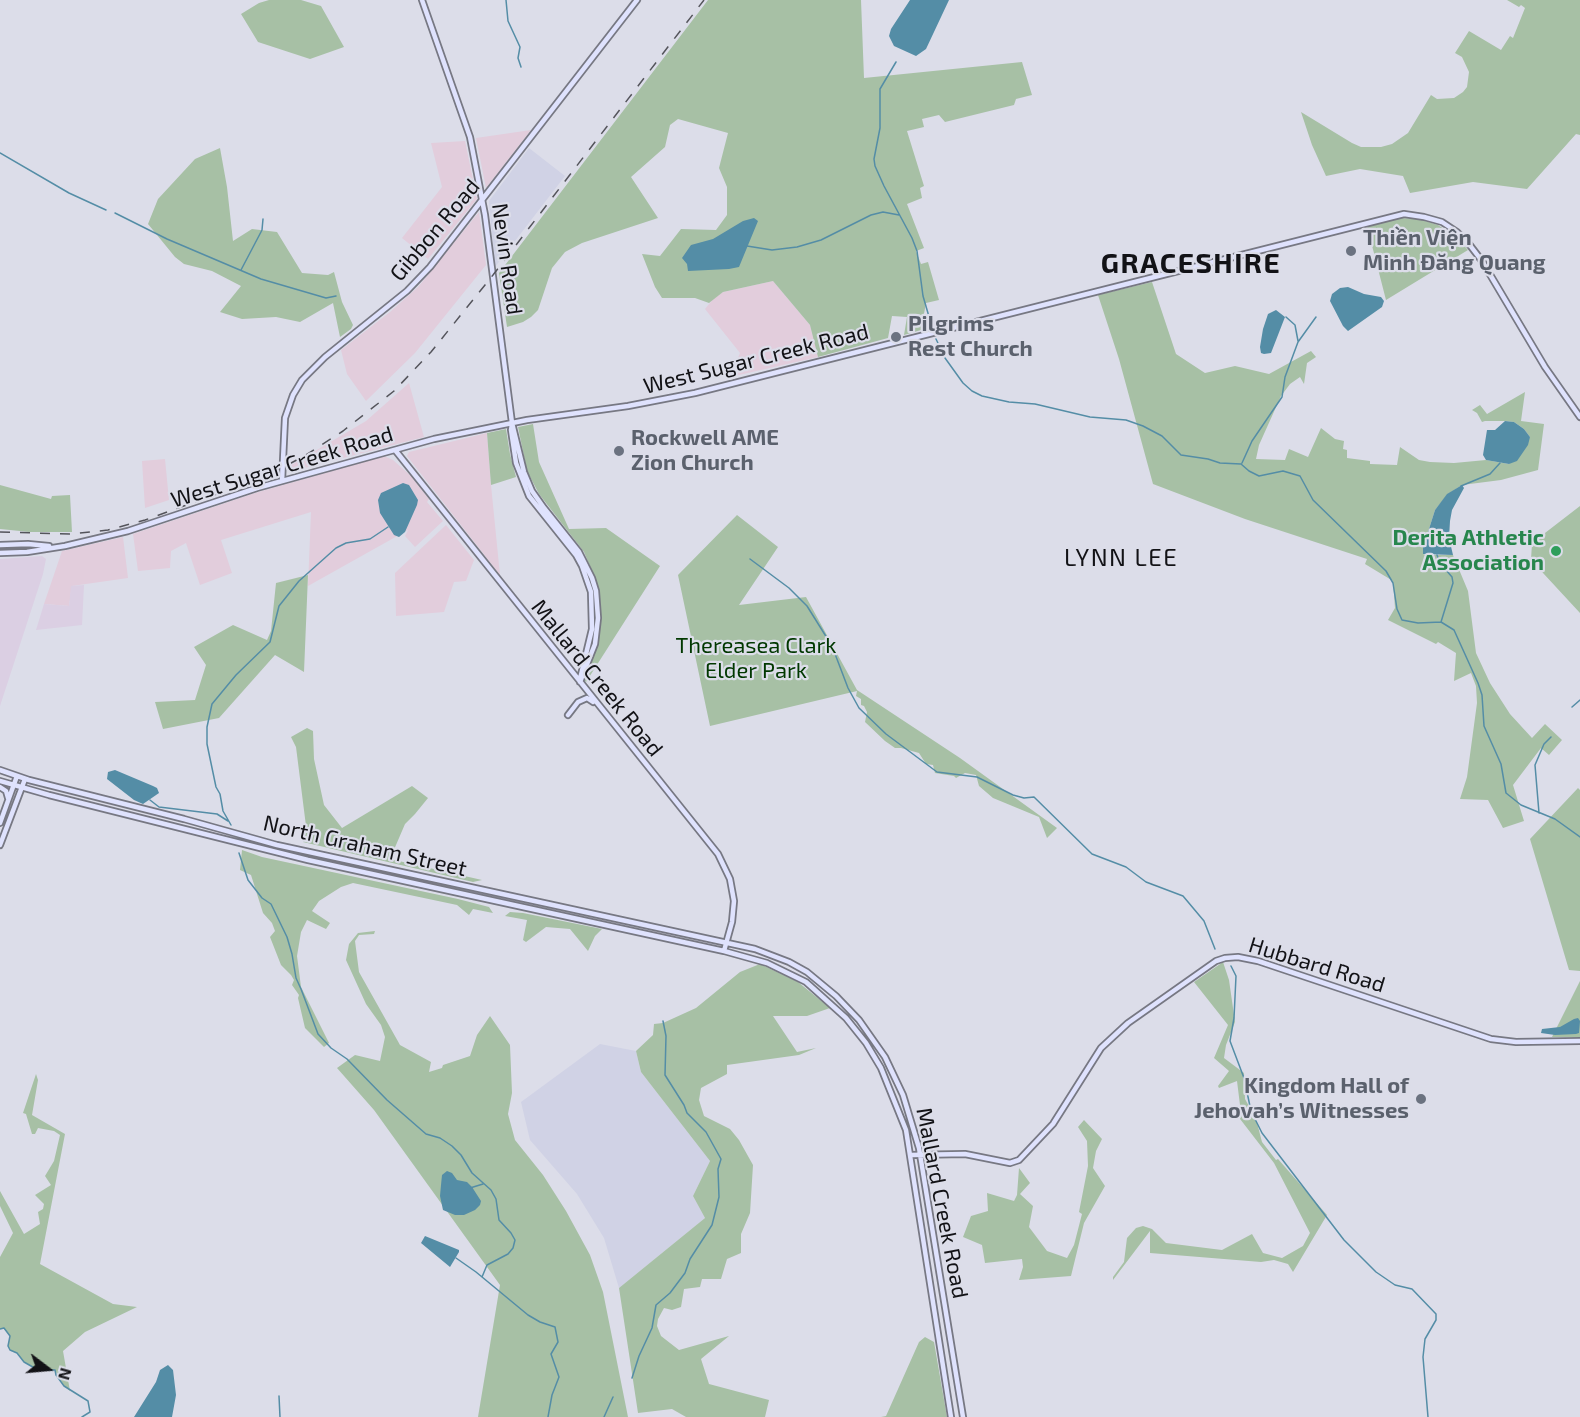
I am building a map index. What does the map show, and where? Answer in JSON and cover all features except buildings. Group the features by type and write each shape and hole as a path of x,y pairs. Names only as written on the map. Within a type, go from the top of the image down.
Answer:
{"main road":[{"name":"Nevin Road","path":"422,0 467,125 482,200 512,423 519,456 527,480 544,508 579,552 596,591 598,618 596,637 580,682"},
{"name":"Gibbon Road","path":"282,481 285,418 293,395 302,380 325,357 415,283 637,0"},
{"name":"West Sugar Creek Road","path":"0,553 27,552 135,529 282,481 410,446 512,423 689,395 1404,214 1442,222 1469,244 1482,261 1545,367 1580,417"},
{"name":"Nevin Road","path":"512,423 516,463 530,496 576,555 588,579 594,618 580,682"},
{"path":"410,446 405,452 405,458 429,489 430,494"},
{"name":"Mallard Creek Road","path":"394,450 720,857 730,879 733,893 733,915 724,951 766,963 795,975 821,993 846,1018 866,1043 881,1068 906,1130 951,1417"},
{"name":"West Sugar Creek Road","path":"0,545 28,544 54,547"},
{"path":"569,669 578,667 584,660"},
{"path":"568,715 575,705 584,699 599,706"},
{"name":"North Graham Street","path":"0,770 25,779 277,845 727,943"},
{"path":"0,823 17,776"},
{"path":"0,845 25,779"},
{"name":"North Graham Street","path":"0,781 308,860 724,951"},
{"path":"0,787 6,791 8,799"},
{"name":"Mallard Creek Road","path":"727,943 763,952 800,967 826,987 853,1014 875,1041 895,1076 910,1115 920,1155 963,1417"},
{"name":"Hubbard Road","path":"911,1155 965,1154 1010,1163 1019,1160 1053,1124 1101,1048 1108,1041 1128,1023 1216,961 1225,958 1238,957 1258,962 1491,1039 1516,1042 1580,1041"}],"shaded area":[{"path":"531,130 486,188 476,138"},
{"path":"465,141 477,199 428,259 402,238 442,187 431,143"},
{"path":"529,148 565,176 495,267 489,201"},
{"path":"479,212 486,265 415,353 366,401 347,374 341,350 418,287"},
{"path":"773,281 810,325 818,357 730,377 740,353 705,309 714,298 723,292"},
{"path":"409,383 424,437 289,472 288,467 366,421"},
{"path":"487,433 500,575 407,456 409,452"},
{"path":"384,456 393,460 410,475 429,499 427,502 443,521 415,547 405,536 408,530 308,586 311,512 221,540 232,573 200,585 186,543 171,551 170,568 138,571 133,534 255,493"},
{"path":"165,459 169,500 145,508 142,461"},
{"path":"446,525 474,560 466,581 454,582 444,612 396,616 395,573"},
{"path":"123,537 128,578 72,586 69,606 44,604 62,551"},
{"path":"42,556 46,559 43,574 0,706 0,559"},
{"path":"84,585 82,625 36,630 44,604 69,606 71,586"},
{"path":"600,1044 636,1051 641,1072 710,1161 693,1196 705,1218 619,1288 604,1238 577,1194 530,1140 521,1102"}],"green space":[{"path":"269,0 301,0 321,6 344,47 310,59 258,42 241,14"},
{"path":"708,0 861,0 864,78 1022,62 1032,95 1016,99 1014,105 945,122 939,115 922,119 924,127 907,131 924,186 920,188 922,198 907,204 924,248 916,251 921,264 928,262 939,300 926,303 921,330 904,335 907,317 892,316 888,338 818,357 810,325 773,281 723,292 709,303 695,298 662,298 655,287 642,254 660,256 681,229 716,230 727,215 727,187 719,168 728,133 678,119 670,125 665,147 631,177 658,218 582,243 565,252 552,268 538,310 523,322 507,327 499,273"},
{"path":"1507,0 1580,0 1580,135 1576,134 1527,189 1473,182 1410,193 1403,176 1360,169 1326,176 1301,112 1361,147 1381,147 1392,144 1408,133 1431,95 1437,99 1454,98 1467,87 1469,72 1462,57 1455,53 1469,31 1501,50 1510,36 1513,38 1525,8"},
{"path":"220,148 233,241 252,229 277,232 302,273 328,275 334,272 342,302 353,325 340,337 333,303 300,322 276,317 242,319 220,312 241,286 212,271 184,264 175,257 148,224 158,199 195,159"},
{"path":"1402,218 1418,219 1438,225 1456,237 1468,250 1386,300 1367,226"},
{"path":"1152,282 1176,354 1205,373 1235,366 1269,374 1311,351 1316,357 1307,363 1304,384 1300,377 1290,384 1281,396 1259,445 1256,459 1285,460 1289,449 1308,457 1321,428 1335,439 1344,441 1343,449 1347,450 1347,458 1370,461 1370,464 1397,465 1400,447 1419,460 1430,462 1454,463 1486,460 1509,464 1530,437 1514,422 1482,422 1477,413 1472,410 1480,405 1487,414 1525,392 1521,421 1544,424 1538,470 1501,480 1462,485 1448,494 1435,510 1423,548 1423,554 1426,555 1453,555 1468,591 1476,653 1490,683 1510,714 1532,738 1545,724 1562,740 1549,755 1541,748 1513,785 1524,821 1503,828 1488,800 1460,799 1467,777 1477,703 1476,686 1471,673 1454,681 1456,653 1438,642 1436,644 1388,620 1395,608 1393,581 1365,564 1367,559 1245,519 1153,484 1119,359 1098,295"},
{"path":"533,424 539,462 569,529 606,528 660,566 586,682 584,680 600,621 597,583 584,552 539,494 527,471 518,427"},
{"path":"506,429 516,477 491,485 487,433"},
{"path":"0,485 51,499 52,496 70,495 72,532 0,529"},
{"name":"Derita Athletic Association","path":"1580,506 1580,613 1531,560 1532,543"},
{"name":"Thereasea Clark Elder Park","path":"737,515 778,547 739,605 806,597 857,690 960,758 1057,828 1047,838 1039,817 993,798 979,786 976,775 965,773 956,778 935,773 933,765 926,764 919,753 895,748 885,741 865,722 867,712 861,705 861,699 856,696 857,691 710,726 678,575"},
{"path":"308,575 304,672 275,655 219,718 163,729 155,702 195,700 206,665 194,647 233,625 267,640 271,631 276,583"},
{"path":"307,728 313,731 314,759 324,805 342,828 412,786 428,798 405,824 390,859 482,880 473,882 303,842 306,826 296,747 291,737"},
{"path":"1578,788 1580,790 1580,971 1569,970 1530,839"},
{"path":"242,850 262,857 458,899 489,907 493,913 473,909 469,915 457,905 353,883 341,887 319,901 312,911 330,923 326,929 307,920 301,932 297,956 301,987 329,1043 324,1047 305,1028 299,995 292,985 294,980 281,965 270,937 275,931 272,923 263,913 251,875 240,870"},
{"path":"510,912 602,929 595,936 588,951 570,929 546,927 526,942 523,940 527,920 505,916"},
{"path":"375,931 374,934 359,935 355,941 359,972 400,1045 431,1062 429,1072 470,1056 477,1035 490,1016 510,1045 512,1093 508,1114 515,1140 543,1175 590,1255 603,1292 628,1417 478,1417 500,1285 374,1110 337,1068 355,1055 380,1061 385,1037 381,1025 366,1004 346,960 349,944 358,933"},
{"path":"1223,962 1229,980 1235,1022 1226,1045 1224,1058 1244,1073 1245,1099 1256,1119 1262,1142 1327,1215 1293,1272 1288,1264 1274,1260 1261,1262 1150,1253 1150,1231 1113,1280 1124,1262 1127,1238 1136,1228 1143,1226 1152,1229 1166,1243 1222,1250 1252,1234 1263,1253 1282,1258 1303,1246 1310,1233 1274,1163 1237,1115 1240,1105 1237,1081 1219,1088 1218,1086 1229,1071 1214,1058 1228,1025 1194,982"},
{"path":"760,964 798,982 830,1008 807,1016 773,1016 797,1052 816,1048 799,1055 727,1065 727,1074 701,1088 699,1100 704,1116 730,1129 753,1165 750,1213 741,1234 741,1253 727,1259 721,1279 702,1279 700,1287 684,1289 681,1307 672,1310 664,1308 657,1326 661,1336 679,1350 729,1336 701,1359 709,1384 769,1400 765,1417 686,1417 672,1409 638,1413 619,1288 705,1218 693,1196 710,1161 641,1072 636,1051 653,1035 654,1024 663,1023 696,1008 740,972"},
{"path":"1580,981 1580,1037 1552,1037"},
{"path":"36,1074 38,1080 32,1115 65,1134 40,1264 113,1304 137,1307 85,1332 63,1351 70,1391 64,1386 55,1370 38,1370 10,1350 8,1346 10,1336 4,1329 0,1329 0,1257 13,1233 0,1206 0,1191 24,1234 40,1224 38,1212 43,1209 44,1204 35,1195 51,1185 45,1176 54,1161 60,1135 54,1131 38,1128 35,1134 32,1134 26,1114 23,1113"},
{"path":"1084,1120 1102,1139 1096,1151 1093,1168 1105,1186 1084,1223 1071,1276 1019,1280 1023,1267 1022,1259 985,1263 982,1245 963,1237 971,1216 988,1211 987,1193 1014,1201 1017,1195 1019,1168 1030,1183 1020,1194 1033,1206 1029,1227 1047,1251 1067,1258 1074,1245 1082,1214 1079,1212 1088,1166 1087,1141 1078,1127"},
{"path":"925,1337 934,1342 947,1417 881,1417 886,1416 919,1342"}],"water":[{"path":"910,0 949,0 926,49 916,56 894,46 889,36"},
{"path":"754,218 758,221 739,267 688,271 687,264 682,258 691,245 713,239 743,221"},
{"path":"1348,287 1364,294 1381,297 1384,301 1382,307 1348,331 1330,301 1332,294 1340,288"},
{"path":"1276,310 1285,317 1271,353 1264,354 1261,353 1260,347 1263,329 1268,314"},
{"path":"1505,421 1514,422 1524,429 1530,437 1528,445 1517,461 1509,464 1486,460 1483,455 1487,430 1495,430"},
{"path":"403,483 409,485 418,500 405,532 399,537 394,535 380,513 378,500 381,493"},
{"path":"1462,485 1464,488 1452,510 1450,521 1449,538 1453,555 1423,554 1435,510 1447,494"},
{"path":"115,770 157,788 159,793 143,804 134,800 107,779 108,772"},
{"path":"1578,1018 1580,1021 1579,1033 1555,1035 1541,1033 1542,1029 1560,1027"},
{"path":"447,1171 452,1173 457,1180 467,1182 472,1187 481,1201 475,1210 464,1215 455,1215 443,1210 440,1196 442,1175"},
{"path":"425,1236 459,1250 450,1267 421,1243"},
{"path":"168,1365 173,1370 176,1395 172,1417 134,1417 156,1382 160,1370"}],"waterway":[{"path":"506,0 508,21 520,47 518,58 521,67"},
{"path":"896,62 880,89 880,128 874,159 884,186 917,251 923,296 932,327"},
{"path":"0,153 69,193 106,210"},
{"path":"747,246 772,250 797,247 821,240 871,215 883,212 899,215"},
{"path":"115,213 167,239 261,279 326,298 336,296"},
{"path":"241,270 262,230 263,219"},
{"path":"1286,317 1295,325 1298,341"},
{"path":"1242,463 1252,441 1282,397 1285,377 1298,342 1316,317"},
{"path":"936,339 945,358 963,383 982,396 1009,402 1035,404 1090,417 1126,420 1162,436 1181,455 1220,463 1241,464 1259,476 1283,471 1300,476 1313,500 1386,571 1393,583 1397,609 1402,620 1418,623 1441,622 1454,630 1482,695 1484,726 1501,764 1506,793 1521,805 1555,819 1580,837"},
{"path":"1461,486 1490,474 1500,463"},
{"path":"231,825 223,811 207,744 207,727 212,704 236,675 270,642 279,606 299,581 336,548 346,543 370,539 388,527"},
{"path":"1437,555 1440,563 1452,577 1453,583 1441,622"},
{"path":"750,559 789,588 807,606 832,646 848,688 859,708 886,734 937,772 977,777 1013,795 1024,798 1034,797 1092,854 1126,867 1146,882 1183,896 1204,921 1215,949"},
{"path":"1572,707 1580,700"},
{"path":"1539,813 1535,765 1544,744 1551,737"},
{"path":"150,800 159,807 217,814 228,821"},
{"path":"239,853 248,880 262,898 271,904 287,937 296,978 318,1034 426,1134 440,1138 452,1146 461,1155 472,1173 491,1190 496,1199 499,1220 515,1240 508,1254 487,1265 482,1277"},
{"path":"1231,966 1236,976 1234,1018 1230,1041 1244,1078 1251,1111 1262,1133 1344,1240 1376,1272 1395,1285 1412,1289 1436,1314 1436,1320 1425,1339 1423,1357 1428,1417"},
{"path":"632,1378 652,1328 656,1305 670,1293 685,1273 690,1259 712,1225 719,1197 718,1169 721,1159 706,1132 687,1113 665,1075 666,1036 663,1021"},
{"path":"470,1188 483,1184"},
{"path":"456,1258 528,1315 555,1327 558,1342 551,1354 559,1377 552,1395 548,1417"},
{"path":"0,1329 4,1328 10,1336 8,1346 10,1350 17,1353 24,1362 38,1370 55,1370 64,1386 88,1401 90,1412 82,1417"},
{"path":"279,1396 280,1417"},
{"path":"604,1417 613,1397"}],"railway":[{"path":"0,532 71,534 108,530 145,520 267,476 306,455 343,431 394,391 431,352 493,275 704,0"}],"place":[{"name":"Thiền Viện Minh Đăng Quang","path":"1351,251"},
{"name":"Pilgrims Rest Church","path":"896,337"},
{"name":"Rockwell AME Zion Church","path":"619,451"},
{"name":"Derita Athletic Association","path":"1556,551"},
{"name":"Kingdom Hall of Jehovah’s Witnesses","path":"1421,1099"}],"district":[{"name":"GRACESHIRE","path":"1191,264"},
{"name":"LYNN LEE","path":"1121,558"}]}
